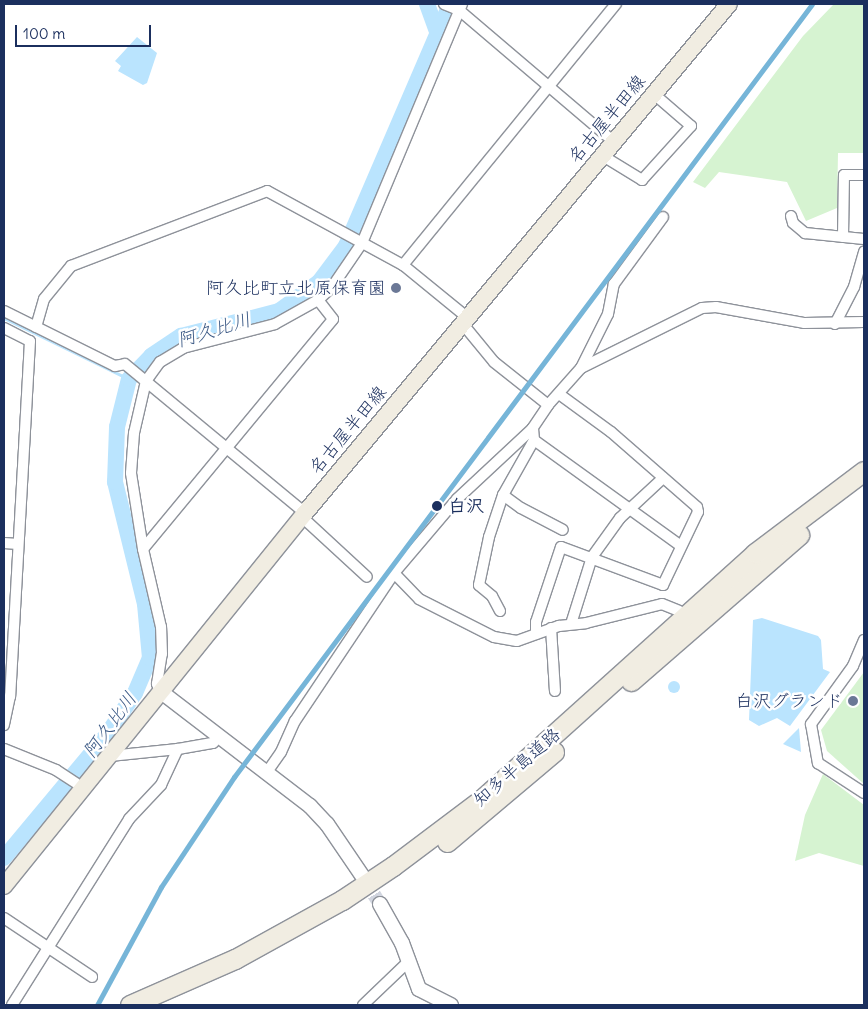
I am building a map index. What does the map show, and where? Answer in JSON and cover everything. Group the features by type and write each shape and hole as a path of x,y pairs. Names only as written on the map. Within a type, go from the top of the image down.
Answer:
{"highway":[{"name":"知多半島道路","path":"130,1005 236,959 342,900 393,866 481,800 755,553 864,471"},
{"name":"知多半島道路","path":"163,1005 241,971 349,911 449,841 489,810 764,563 864,486"}],"main road":[{"name":"名古屋半田線","path":"4,886 76,783 110,756 160,691 303,515 729,4"}],"street":[{"path":"444,4 461,7 551,84 614,142"},
{"path":"403,265 616,4"},
{"path":"362,877 320,815 267,772 160,691 156,684 162,654 161,627 143,549 131,472 134,433 146,381 160,362 182,348 268,326 318,300 332,287 362,243 461,7"},
{"path":"603,156 642,180 691,126 654,94"},
{"path":"844,237 844,175 864,175"},
{"path":"36,327 44,299 72,266 257,193 267,191 403,265 465,321 494,362 548,405"},
{"path":"791,216 793,224 804,233 864,239"},
{"path":"267,772 281,752 295,721 394,573 457,498 533,428 548,405 581,368 608,314 614,284 663,217"},
{"path":"835,324 854,287 864,250"},
{"path":"143,549 333,319 318,300"},
{"path":"581,368 702,308 716,307 804,323 835,324 864,322"},
{"path":"5,314 115,366 128,366 303,515 367,577"},
{"path":"4,328 30,341 10,696 4,725"},
{"path":"536,634 536,622 561,547 663,584 697,507 611,432 558,394"},
{"path":"500,611 492,596 479,585 489,538 503,495 534,440 533,428"},
{"path":"534,440 681,546"},
{"path":"571,624 592,557 629,510 663,478"},
{"path":"503,495 520,508 563,530"},
{"path":"4,543 18,544"},
{"path":"394,573 419,599 494,637 517,641 551,628 662,604 679,611"},
{"path":"551,628 555,691"},
{"path":"864,640 853,666 811,724 811,737 818,763 864,793"},
{"path":"110,756 178,749 213,742 219,736"},
{"path":"4,749 76,783"},
{"path":"12,1005 129,819 161,785 178,749"},
{"path":"380,904 402,943 418,989 446,1004"},
{"path":"4,918 92,977"},
{"path":"363,1005 408,962"}],"green space":[{"path":"834,4 864,4 864,153 838,153 837,208 806,221 787,182 719,172 705,188 693,182 803,36"},
{"name":"白沢グランド","path":"864,672 864,784 827,751 821,730"},
{"path":"823,774 864,805 864,866 819,853 795,861 805,815"}],"water":[{"path":"137,37 157,53 147,83 143,85 118,71 121,66 115,61"},
{"path":"762,618 818,636 821,640 823,669 830,672 790,726 777,718 759,726 749,720 753,620"},
{"path":"674,681 680,687 674,693 668,687"},
{"path":"799,728 801,752 783,744"}],"waterway":[{"path":"427,4 437,32"},
{"name":"阿久比川","path":"4,858 108,733 135,693 150,658 145,604 115,482 117,427 129,379 151,356 181,336 279,311 319,282 346,246 450,4"},
{"path":"4,318 129,379"}],"tunnel":[{"path":"363,877 380,904"}],"transit line":[{"path":"97,1005 161,887 234,777 812,4"}],"place":[{"name":"阿久比町立北原保育園","path":"396,288"},
{"name":"白沢","path":"437,506"},
{"name":"白沢グランド","path":"853,701"}]}
